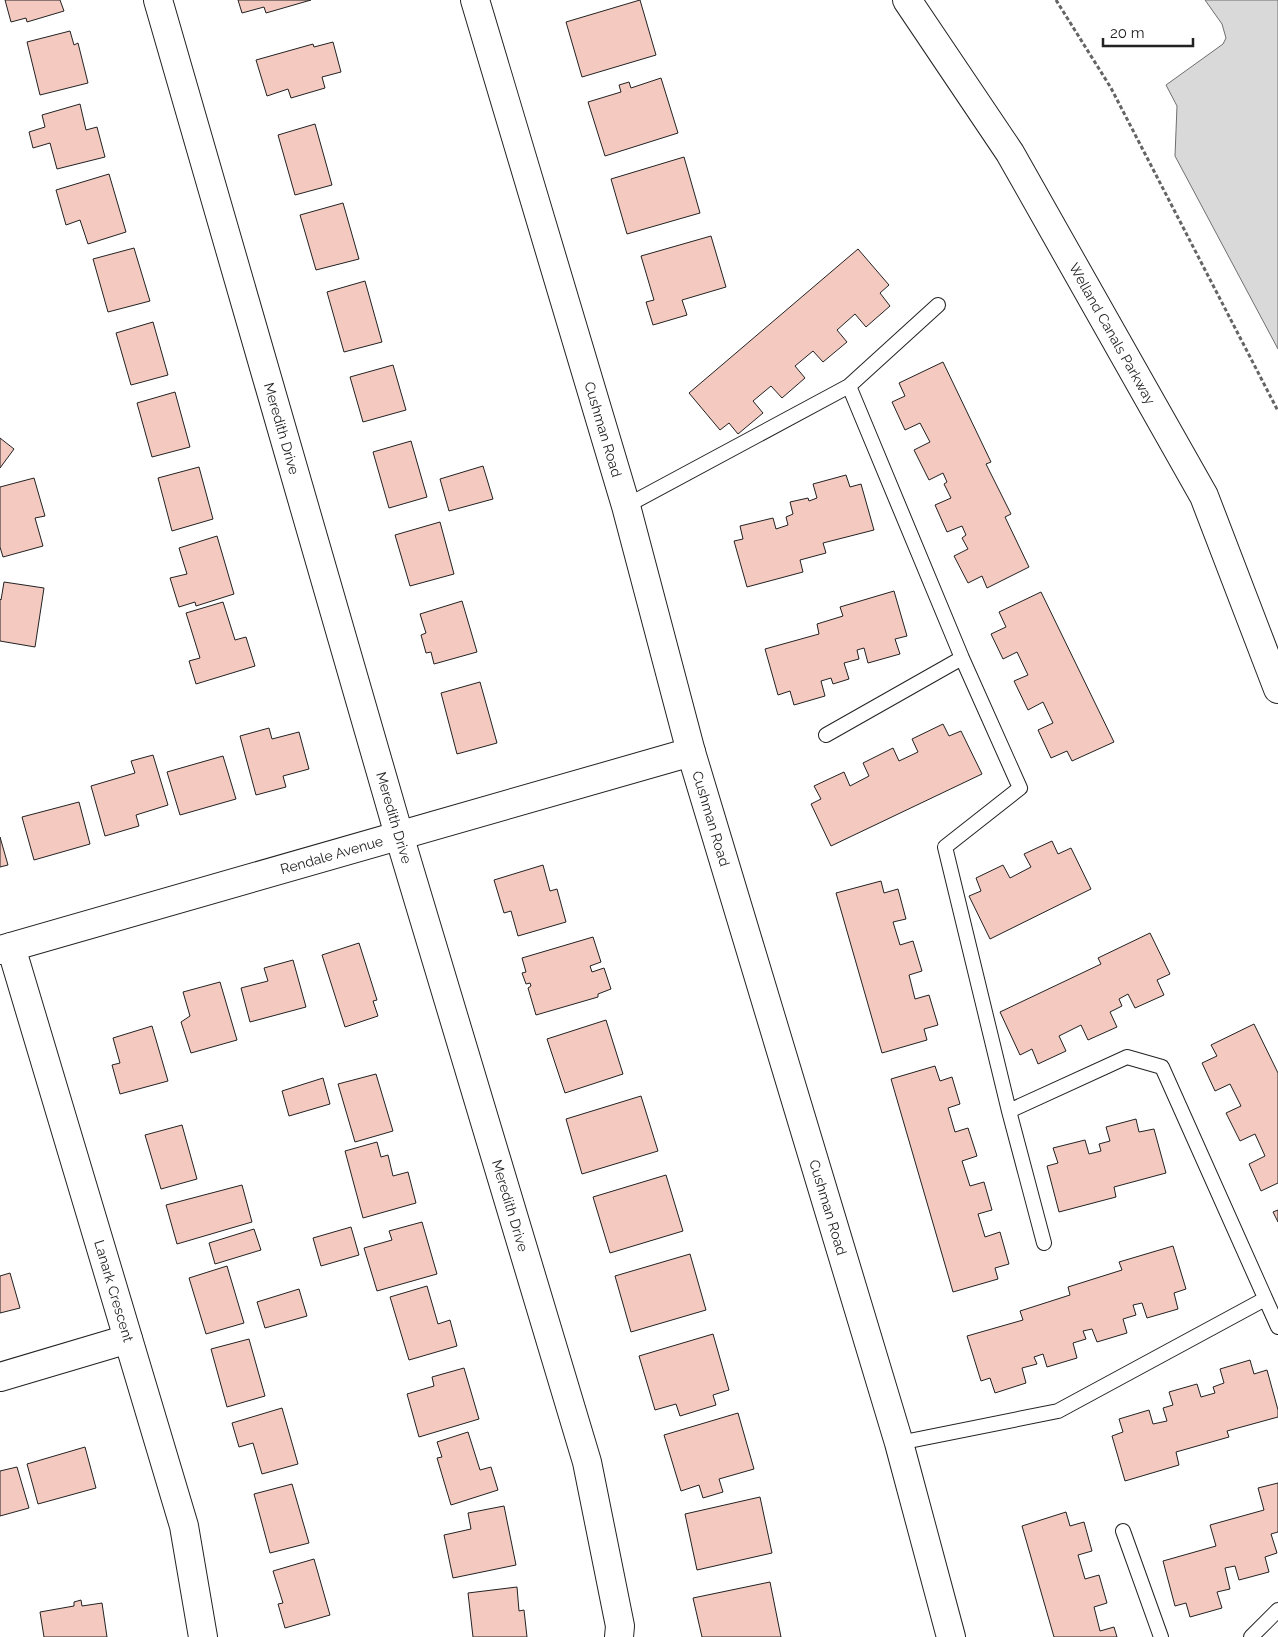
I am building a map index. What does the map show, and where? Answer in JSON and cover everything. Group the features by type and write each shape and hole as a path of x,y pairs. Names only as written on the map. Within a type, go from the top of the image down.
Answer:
{"street":[{"name":"Meredith Drive","path":"158,0 400,835 587,1462 620,1626 620,1637"},
{"name":"Cushman Road","path":"475,0 626,506 691,752 899,1443 951,1637"},
{"name":"Welland Canals Parkway","path":"907,0 1010,153 1204,496 1278,689"},
{"name":"Rendale Avenue","path":"6,949 691,752"},
{"name":"Lanark Crescent","path":"6,949 128,1339 184,1526 203,1637"},
{"path":"0,1377 128,1339"}],"lane":[{"path":"626,506 849,386 938,306"},
{"path":"849,386 962,658 1020,788 945,847 1009,1111 1044,1243"},
{"path":"826,734 962,658"},
{"path":"1009,1111 1127,1057 1162,1067 1278,1327"},
{"path":"899,1443 1058,1411 1265,1299"},
{"path":"1123,1531 1161,1637"},
{"path":"1251,1637 1278,1610"}],"path":[{"path":"1056,0 1111,88 1278,411"}],"shaded area":[{"path":"1205,0 1278,0 1278,349 1175,156 1177,106 1166,85 1223,44 1226,38 1222,24"}],"building":[{"path":"5,0 60,0 64,11 27,22 26,18 11,22"},
{"path":"238,0 311,0 266,13 264,7 242,13"},
{"path":"640,0 656,55 582,77 566,22"},
{"path":"70,31 74,45 78,43 88,83 40,95 27,42"},
{"path":"333,42 341,72 322,77 325,88 291,98 288,89 267,96 256,60 313,44 314,47"},
{"path":"661,78 678,133 605,156 588,102 621,92 619,85 629,82 631,88"},
{"path":"80,104 86,130 97,127 105,157 57,169 50,143 33,148 29,132 45,127 42,115"},
{"path":"315,124 332,185 295,195 278,135"},
{"path":"684,157 700,213 627,234 611,179"},
{"path":"109,174 126,232 88,244 80,220 66,225 56,190"},
{"path":"343,203 359,259 316,270 300,215"},
{"path":"711,236 726,287 682,300 687,315 653,325 646,302 654,300 641,256"},
{"path":"134,248 150,301 108,312 93,259"},
{"path":"858,249 889,285 880,293 890,306 866,327 855,314 837,330 847,342 823,362 813,351 795,366 805,378 782,398 771,386 753,401 763,413 738,434 729,423 720,430 689,393"},
{"path":"365,281 382,342 344,352 327,292"},
{"path":"153,322 168,375 131,385 116,333"},
{"path":"943,362 991,462 986,464 1011,514 1005,517 1029,567 987,588 982,576 968,583 954,556 968,549 962,538 966,535 962,526 947,532 935,505 951,498 944,484 947,482 943,473 929,480 914,450 930,442 920,423 905,430 892,402 905,396 899,383"},
{"path":"393,365 406,410 363,422 350,377"},
{"path":"175,392 190,447 152,457 137,403"},
{"path":"0,438 14,449 0,468"},
{"path":"411,441 427,497 389,508 373,452"},
{"path":"483,466 493,499 449,511 440,479"},
{"path":"199,467 213,519 172,531 158,478"},
{"path":"846,475 850,487 861,484 874,530 823,543 826,553 800,560 803,572 747,587 734,541 743,539 740,526 773,518 776,529 788,525 786,517 793,514 790,502 808,498 809,501 817,498 813,484"},
{"path":"34,478 45,516 35,518 43,546 3,557 0,547 0,487"},
{"path":"440,522 454,574 410,586 395,535"},
{"path":"217,536 234,594 196,606 195,602 179,607 170,578 187,574 179,548"},
{"path":"4,582 44,588 35,647 0,641 0,599"},
{"path":"894,591 907,636 895,639 900,654 868,663 864,648 857,650 859,659 844,663 849,679 833,684 831,678 821,681 825,696 794,705 790,691 778,695 765,649 819,634 817,624 843,616 840,607"},
{"path":"1041,592 1114,742 1072,761 1067,751 1051,758 1038,730 1053,723 1043,702 1028,710 1014,681 1028,675 1017,652 1003,659 991,634 1006,627 999,612"},
{"path":"462,601 477,652 434,664 431,652 426,653 421,635 426,633 420,614"},
{"path":"223,602 235,640 246,637 255,666 196,684 189,661 200,658 186,613"},
{"path":"480,682 497,743 457,754 441,693"},
{"path":"943,724 949,736 961,731 982,774 831,846 811,804 821,799 814,786 844,772 850,786 869,776 863,763 893,748 899,761 918,752 912,739"},
{"path":"269,728 272,739 299,732 309,769 283,776 286,787 256,795 240,736"},
{"path":"153,755 168,805 136,815 139,826 105,836 91,786 135,773 131,761"},
{"path":"223,756 236,799 180,815 167,772"},
{"path":"79,802 90,844 34,860 22,817"},
{"path":"0,837 8,865 0,867"},
{"path":"1052,841 1058,854 1071,848 1091,889 990,939 969,896 981,891 976,878 1003,865 1010,878 1031,867 1024,854"},
{"path":"543,865 550,891 557,889 566,922 518,936 511,911 504,913 494,880"},
{"path":"881,881 884,893 898,889 906,919 893,922 900,945 913,941 922,971 909,975 915,999 929,995 938,1025 924,1029 927,1040 882,1053 836,893"},
{"path":"1150,933 1170,974 1157,980 1164,995 1135,1008 1128,994 1119,999 1122,1006 1110,1012 1117,1027 1088,1040 1081,1025 1059,1036 1066,1051 1038,1064 1032,1049 1020,1055 1000,1012 1101,964 1098,958"},
{"path":"593,937 601,962 590,966 592,972 604,968 611,989 598,994 598,997 536,1015 528,988 531,986 530,983 526,984 522,973 526,972 522,958"},
{"path":"359,943 377,1000 373,1001 378,1016 345,1027 322,955"},
{"path":"293,960 306,1007 250,1022 241,988 268,981 264,968"},
{"path":"220,982 237,1040 191,1053 181,1022 190,1016 183,992"},
{"path":"606,1020 623,1074 565,1093 547,1039"},
{"path":"1254,1024 1278,1073 1278,1183 1261,1191 1249,1164 1265,1156 1255,1134 1240,1141 1226,1113 1241,1106 1230,1084 1215,1091 1202,1063 1217,1056 1211,1045"},
{"path":"152,1026 168,1081 120,1094 112,1065 120,1063 113,1038"},
{"path":"935,1066 940,1081 952,1077 960,1104 948,1108 955,1132 968,1128 977,1156 962,1161 970,1186 984,1182 992,1210 978,1214 985,1237 1000,1232 1009,1264 995,1268 998,1279 953,1292 891,1079"},
{"path":"376,1074 393,1131 355,1142 338,1084"},
{"path":"323,1078 330,1104 289,1116 282,1091"},
{"path":"641,1096 658,1151 582,1174 566,1119"},
{"path":"1136,1119 1139,1132 1154,1129 1166,1173 1114,1187 1116,1197 1059,1212 1047,1166 1058,1163 1053,1148 1085,1140 1089,1154 1101,1151 1099,1144 1110,1141 1106,1127"},
{"path":"182,1125 197,1179 161,1189 145,1135"},
{"path":"377,1142 381,1157 388,1155 393,1176 408,1172 416,1203 363,1218 345,1151"},
{"path":"666,1175 683,1231 610,1253 593,1197"},
{"path":"242,1185 252,1222 177,1244 166,1205"},
{"path":"1278,1210 1278,1222 1273,1212"},
{"path":"422,1222 437,1274 377,1291 364,1248 392,1240 389,1231"},
{"path":"351,1227 359,1255 321,1266 313,1238"},
{"path":"254,1229 261,1250 215,1264 209,1243"},
{"path":"1173,1246 1186,1289 1174,1293 1178,1309 1147,1318 1142,1303 1133,1305 1136,1315 1123,1319 1127,1333 1097,1342 1092,1329 1083,1331 1086,1339 1073,1343 1077,1358 1047,1367 1043,1354 1034,1357 1037,1364 1022,1368 1026,1383 995,1393 990,1378 981,1381 967,1336 1023,1320 1020,1311 1070,1295 1068,1287 1122,1270 1119,1262"},
{"path":"690,1254 706,1310 631,1332 615,1276"},
{"path":"227,1266 244,1323 206,1334 189,1278"},
{"path":"10,1273 20,1308 0,1313 0,1276"},
{"path":"427,1286 438,1324 450,1320 457,1346 409,1360 390,1297"},
{"path":"299,1289 307,1316 265,1328 257,1302"},
{"path":"713,1334 729,1390 713,1395 716,1405 680,1416 676,1404 655,1410 639,1356"},
{"path":"249,1339 265,1396 227,1407 211,1349"},
{"path":"1250,1360 1254,1374 1267,1370 1278,1410 1278,1417 1227,1431 1229,1437 1176,1452 1179,1465 1125,1481 1112,1436 1123,1432 1119,1419 1149,1410 1153,1424 1167,1421 1163,1408 1173,1405 1169,1392 1197,1384 1201,1397 1215,1393 1213,1387 1224,1383 1220,1369"},
{"path":"464,1368 479,1419 419,1437 407,1394 434,1386 432,1377"},
{"path":"282,1408 298,1464 262,1474 253,1443 239,1447 232,1423"},
{"path":"738,1413 754,1469 719,1479 723,1492 703,1498 699,1485 681,1491 664,1435"},
{"path":"468,1432 480,1470 491,1467 498,1490 451,1505 437,1458 442,1457 437,1442"},
{"path":"85,1447 96,1488 38,1504 27,1464"},
{"path":"17,1467 29,1508 0,1516 0,1471"},
{"path":"1278,1483 1278,1532 1271,1534 1277,1553 1265,1557 1269,1572 1239,1580 1235,1566 1225,1568 1230,1589 1217,1592 1222,1608 1190,1617 1186,1603 1175,1606 1163,1561 1216,1546 1210,1525 1264,1510 1258,1488"},
{"path":"292,1484 309,1543 270,1553 254,1494"},
{"path":"760,1497 772,1553 697,1570 685,1514"},
{"path":"504,1506 516,1565 453,1578 444,1535 471,1529 468,1513"},
{"path":"1066,1512 1070,1526 1084,1522 1092,1551 1078,1555 1085,1579 1099,1575 1107,1603 1094,1607 1100,1631 1114,1627 1117,1637 1054,1637 1022,1526"},
{"path":"314,1559 330,1615 285,1628 278,1604 283,1603 273,1571"},
{"path":"770,1582 781,1637 702,1637 693,1598"},
{"path":"517,1587 519,1611 524,1610 527,1637 473,1637 468,1593"},
{"path":"81,1600 82,1606 102,1603 107,1637 44,1637 40,1612 74,1606 74,1602"}]}
